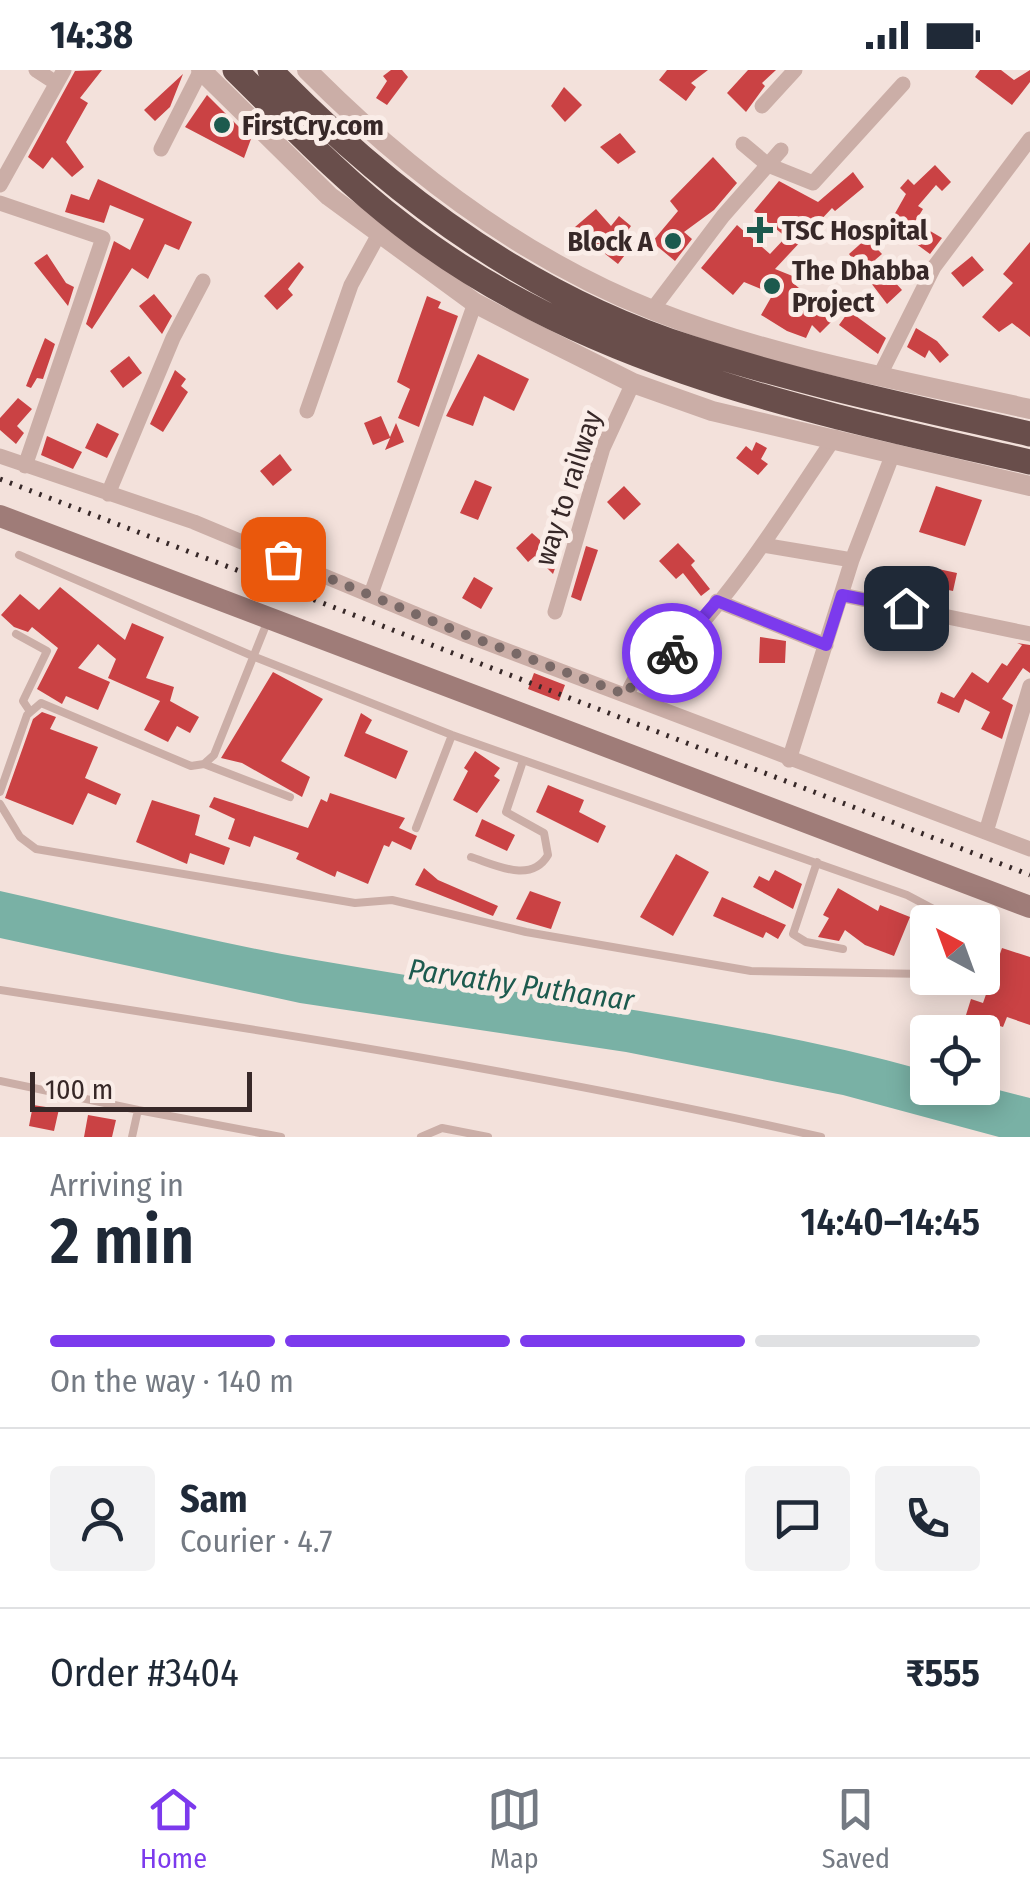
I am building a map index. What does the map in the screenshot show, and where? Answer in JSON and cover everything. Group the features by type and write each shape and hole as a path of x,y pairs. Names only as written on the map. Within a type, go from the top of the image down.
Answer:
{"highway":[{"path":"235,70 335,169 402,226 452,261 567,326 676,370 767,398 1030,462"},
{"path":"270,70 413,200 520,271 569,297 690,348 1030,434"}],"main road":[{"path":"0,516 1030,907"}],"street":[{"path":"0,186 60,76 36,70"},
{"path":"160,149 201,70 279,150 379,234 475,303 634,383 712,412 835,437 1030,486"},
{"path":"307,70 373,137 430,184 536,252 652,310 772,348 1030,409"},
{"path":"762,106 795,70"},
{"path":"743,144 768,165 813,183 904,84"},
{"path":"880,375 934,267 1030,139"},
{"path":"652,310 781,150"},
{"path":"0,202 103,238 24,466"},
{"path":"308,411 351,285 379,234"},
{"path":"108,494 173,338 203,281"},
{"path":"371,594 475,303"},
{"name":"way to railway","path":"555,612 603,448 634,383"},
{"path":"627,695 641,666 680,647 762,544 835,437"},
{"path":"789,760 852,560 894,451"},
{"path":"0,456 194,522 789,760 1030,849"},
{"path":"762,544 852,560"},
{"path":"842,595 1030,634"},
{"path":"717,601 826,645"},
{"path":"986,832 1030,686"}],"lane":[{"path":"19,555 254,657 452,735 816,862 926,905"},
{"path":"204,764 214,754 269,619"},
{"path":"16,634 47,650 22,700 29,710"},
{"path":"0,792 29,710 37,704 191,766 204,764 290,797"},
{"path":"416,828 452,735"},
{"path":"471,857 522,871 538,867 548,855 544,833 506,812 523,761"},
{"path":"0,804 20,837 36,848 355,903 392,900 526,932 751,971 910,974"},
{"path":"816,862 792,925 793,934 806,942 842,949"},
{"path":"0,990 376,1048 668,1102 821,1137"},
{"path":"0,1081 235,1133 281,1137"},
{"path":"132,1137 138,1110"},
{"path":"421,1137 442,1128 488,1137"}],"water":[{"path":"0,891 271,952 774,1035 910,1067 910,1105 1000,1105 1000,1090 1030,1098 1030,1137 999,1137 843,1095 626,1052 300,1003 0,938"}],"building":[{"path":"102,70 80,98 88,103 66,142 84,167 72,177 52,157 43,169 28,157 75,71"},
{"path":"391,70 402,70 408,77 387,105 376,98 387,81 383,76"},
{"path":"667,70 708,70 691,83 696,87 686,101 659,80"},
{"path":"748,70 776,70 762,83 765,86 746,112 727,93"},
{"path":"980,70 1001,70 1014,80 1030,70 1030,82 1012,105 975,77"},
{"path":"183,74 170,107 155,121 144,110"},
{"path":"564,87 582,105 565,122 551,106"},
{"path":"207,95 251,139 244,158 185,127"},
{"path":"620,133 636,152 618,164 600,147"},
{"path":"713,157 737,183 714,210 684,232 692,239 675,261 652,242 678,211 670,201"},
{"path":"935,165 951,182 942,191 936,185 918,206 923,209 915,222 942,238 930,254 889,224 906,194 900,188 908,179 914,185"},
{"path":"853,172 864,187 835,211 832,208 775,269 795,277 793,283 835,318 820,333 812,325 806,338 787,331 761,315 773,294 744,282 733,295 701,268 737,225 770,254 786,237 754,211 779,181 818,202"},
{"path":"98,179 192,222 179,250 165,244 148,279 132,268 92,329 86,324 114,241 130,250 144,219 110,205 104,223 65,212 71,194 89,200"},
{"path":"596,209 611,226 619,216 631,226 624,236 634,243 618,264 590,242 581,249 568,233"},
{"path":"867,238 882,254 875,260 902,290 887,304 849,254"},
{"path":"1030,242 1030,337 1012,323 999,332 982,317 1013,283 1003,274"},
{"path":"47,254 66,283 74,287 68,306 34,263"},
{"path":"972,256 984,270 963,287 951,273"},
{"path":"299,262 304,267 288,289 293,295 277,310 264,296"},
{"path":"154,294 172,316 162,334 139,306"},
{"path":"427,296 441,302 438,308 458,316 419,427 398,418 410,389 397,382"},
{"path":"849,311 886,338 878,354 839,325"},
{"path":"916,328 937,341 949,355 940,363 929,350 925,358 907,347"},
{"path":"45,338 55,344 43,379 37,378 31,388 26,386"},
{"path":"478,354 529,379 514,411 484,396 473,426 446,416"},
{"path":"129,356 142,373 123,388 110,371"},
{"path":"175,370 186,379 181,386 188,392 163,432 150,424"},
{"path":"18,398 32,409 17,426 24,433 16,444 0,430 0,418"},
{"path":"381,416 390,437 396,423 404,442 385,450 390,438 373,445 364,423"},
{"path":"97,423 119,434 107,458 85,448"},
{"path":"47,436 82,452 73,469 41,455"},
{"path":"756,442 767,448 761,459 768,464 758,475 736,458 746,446 752,451"},
{"path":"280,454 292,470 273,486 260,471"},
{"path":"475,480 492,487 478,520 460,513"},
{"path":"624,486 641,504 624,520 607,502"},
{"path":"936,486 982,500 965,546 919,532"},
{"path":"532,533 559,557 553,574 535,556 528,562 516,548"},
{"path":"678,543 695,561 691,565 710,589 701,596 683,573 676,579 659,561"},
{"path":"586,546 598,550 581,601 571,597"},
{"path":"929,567 957,573 953,591 925,585"},
{"path":"474,577 493,588 481,609 462,598"},
{"path":"60,587 125,640 132,623 164,637 146,678 174,687 170,701 199,717 190,733 177,726 168,742 144,730 160,701 108,678 116,659 98,644 78,668 110,682 98,710 66,696 62,704 37,689 58,648 32,627 28,632 14,627 1,615 20,594 39,610"},
{"path":"760,637 786,641 785,663 759,663"},
{"path":"1017,643 1030,645 1030,673 1023,668 1002,699 1013,705 1002,739 981,729 990,712 965,699 959,713 937,703 941,692 954,698 972,672 988,683 1002,663 1007,666 1022,645"},
{"path":"273,672 323,699 281,761 310,777 302,797 242,763 221,758"},
{"path":"534,673 565,685 559,701 528,689"},
{"path":"42,712 56,717 50,729 98,747 85,778 121,794 116,805 88,793 73,825 5,798 33,719"},
{"path":"361,713 372,720 365,733 408,751 396,779 344,756"},
{"path":"475,751 500,768 494,776 500,780 477,813 453,800 468,771 464,768"},
{"path":"548,785 584,800 579,812 606,826 598,843 536,812"},
{"path":"330,793 405,818 399,828 417,836 411,850 392,841 389,847 384,845 368,884 337,871 335,877 296,859 299,853 254,836 250,847 228,839 235,819 209,807 214,797 308,828 321,799 327,802"},
{"path":"152,800 200,815 195,835 230,848 224,865 190,853 187,864 136,842"},
{"path":"482,819 515,835 507,851 475,836"},
{"path":"676,854 709,872 673,936 640,917"},
{"path":"424,868 438,880 498,906 493,916 415,885"},
{"path":"775,870 802,884 793,909 753,887 759,876 769,881"},
{"path":"838,888 878,911 880,905 910,917 894,956 865,945 845,930 839,941 818,937 829,918 823,915"},
{"path":"530,891 561,902 551,929 516,919"},
{"path":"722,897 786,925 778,939 766,932 763,938 713,916"},
{"path":"1002,948 1030,957 1030,1025 1007,1017 1003,1027 1000,1015 966,1015 971,999 983,1003 986,995 1000,995"},
{"path":"33,1105 59,1109 54,1131 29,1126"},
{"path":"88,1115 116,1120 112,1137 84,1137"}],"railway":[{"path":"0,479 1030,875"}],"way so far":[{"path":"283,559 466,635 627,695 641,666 672,653"}],"place":[{"name":"FirstCry.com","path":"222,125"},
{"name":"TSC Hospital","path":"760,230"},
{"name":"Block A","path":"673,241"},
{"name":"The Dhabba Project","path":"772,286"}],"route":[{"path":"672,653 717,601 826,645 842,595 906,608"}],"water label":[{"name":"Parvathy Puthanar","path":"521,985"}]}
